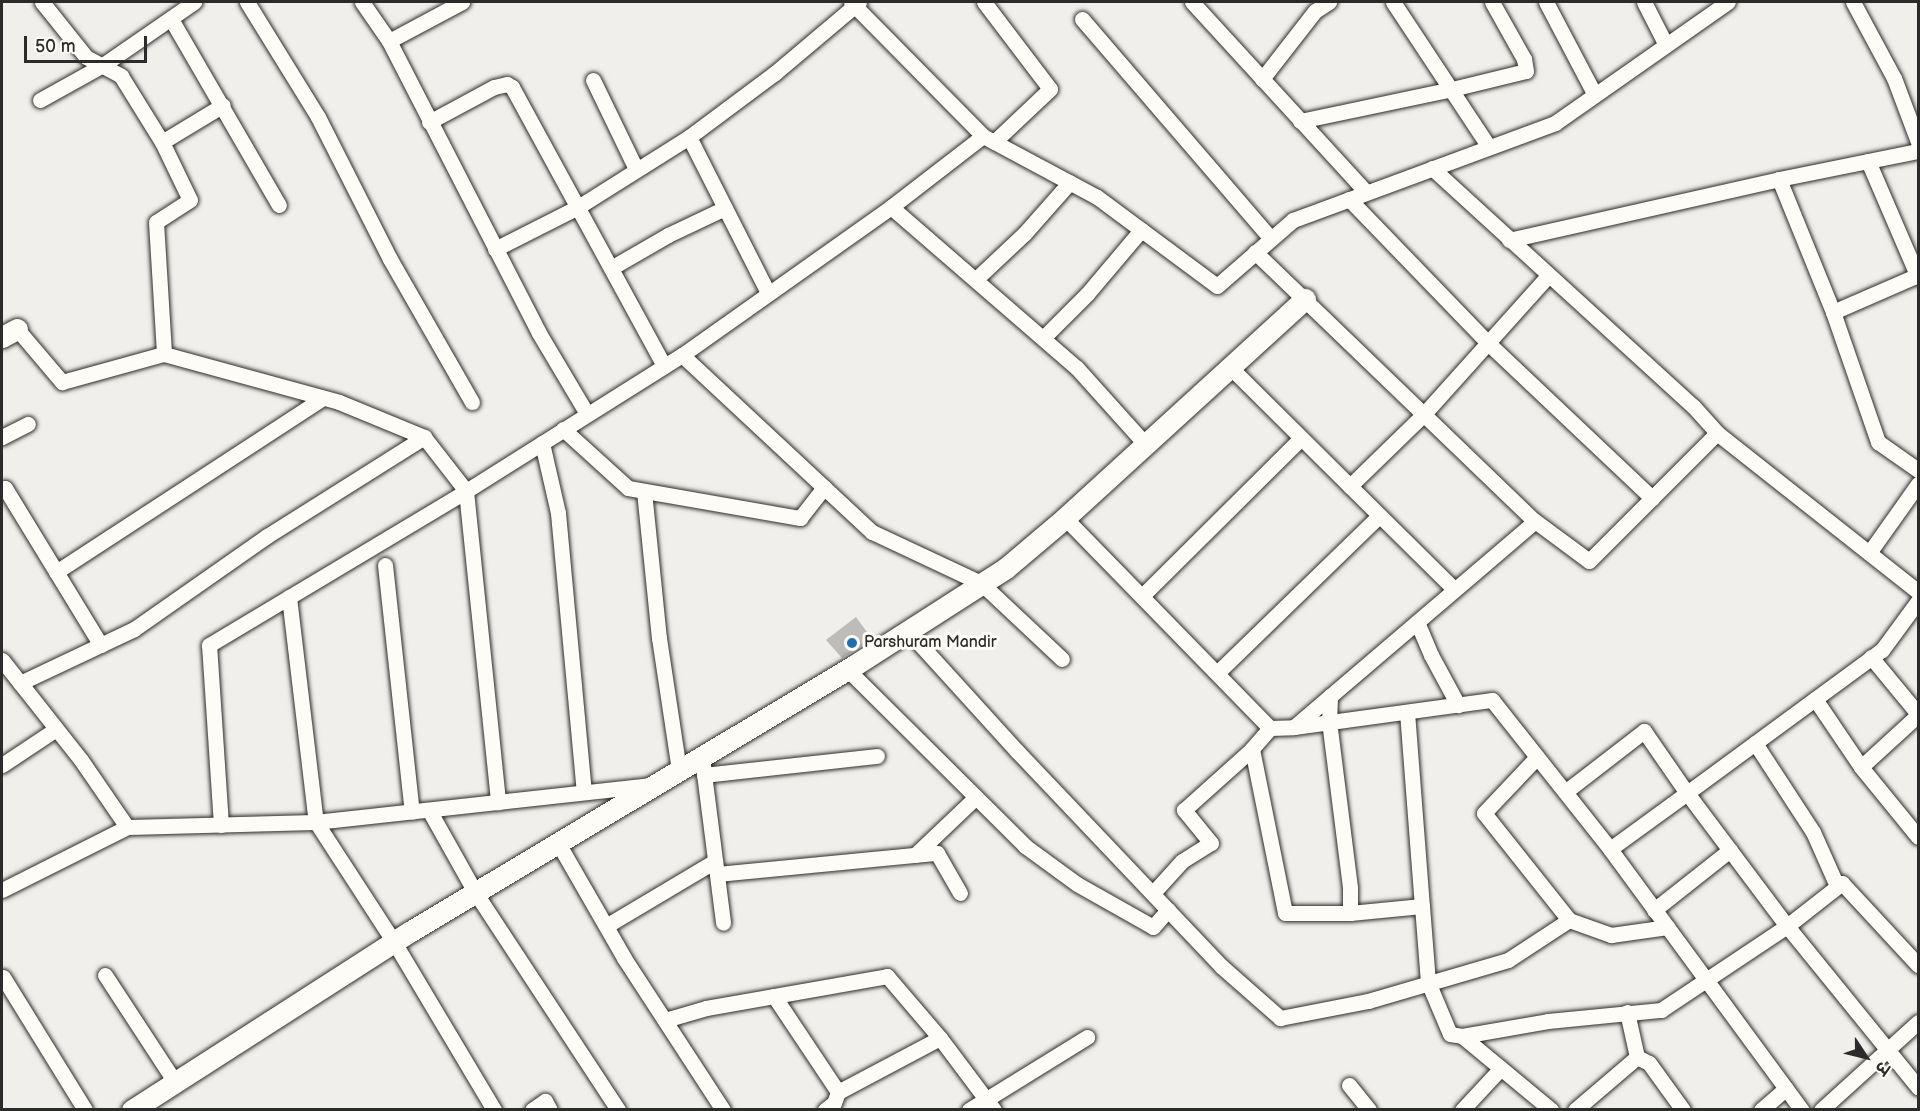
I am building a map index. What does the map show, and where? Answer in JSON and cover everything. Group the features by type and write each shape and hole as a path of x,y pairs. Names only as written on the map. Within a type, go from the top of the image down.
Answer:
{"street":[{"path":"42,2 86,57 121,76 162,142 190,200 156,222 164,354"},
{"path":"40,100 103,65 194,2"},
{"path":"247,2 318,117 390,259 472,402"},
{"path":"362,2 389,41 495,249 587,414"},
{"path":"389,41 462,2"},
{"path":"222,825 209,645 466,491 681,355 989,139 1050,89 984,2"},
{"path":"1193,2 1366,192"},
{"path":"1262,80 1315,11 1329,2"},
{"path":"1393,2 1489,147"},
{"path":"1300,121 1526,71 1524,59 1492,2"},
{"path":"1546,2 1594,95"},
{"path":"1644,2 1666,45"},
{"path":"495,249 578,207 689,137 775,73 855,3 989,139 1097,197 1217,285 1293,220 1555,123 1728,2"},
{"path":"1853,2 1894,78 1918,142"},
{"path":"171,19 279,205"},
{"path":"1082,19 1271,239"},
{"path":"592,80 636,169"},
{"path":"429,122 494,87 507,84 524,105 664,366"},
{"path":"162,142 223,105"},
{"path":"689,137 768,293"},
{"path":"1509,240 1779,179 1918,151"},
{"path":"1833,312 1918,276 1868,161"},
{"path":"1432,168 1693,406 1717,433 1918,592"},
{"path":"1779,179 1833,312 1878,442 1918,470"},
{"path":"976,279 1024,234 1070,182"},
{"path":"1349,199 1488,343 1652,498"},
{"path":"891,207 1077,368 1146,445"},
{"path":"611,268 668,235 725,208"},
{"path":"1043,338 1087,294 1141,230"},
{"path":"1255,252 1535,521 1589,561 1717,433"},
{"path":"1350,486 1424,414 1548,276"},
{"path":"703,766 1006,568 1065,518 1305,299"},
{"path":"6,333 63,382 164,354 322,398 424,437 466,491 498,802"},
{"path":"681,355 873,532 981,583 1062,659"},
{"path":"1230,368 1454,589"},
{"path":"56,572 322,398"},
{"path":"2,437 28,424"},
{"path":"563,429 628,488 800,518 824,488"},
{"path":"20,683 134,629 267,536 424,437"},
{"path":"1142,596 1301,438"},
{"path":"542,443 558,513 584,792"},
{"path":"1869,553 1918,484"},
{"path":"2,490 5,488 101,645"},
{"path":"644,491 659,638 679,771"},
{"path":"1217,673 1378,516"},
{"path":"1065,518 1270,728"},
{"path":"1294,727 1535,521"},
{"path":"385,565 412,812"},
{"path":"289,597 316,822 394,942 494,1110"},
{"path":"1610,849 1882,650 1918,601"},
{"path":"1417,622 1431,655 1458,705"},
{"path":"908,631 1017,751 1221,966 1280,1018 1368,1001 1508,960 1569,920"},
{"path":"1862,767 1918,715 1871,657"},
{"path":"3,665 56,729 127,827"},
{"path":"848,670 1025,846 1077,884 1153,927 1168,910"},
{"path":"1330,696 1330,722 1350,888 1350,913"},
{"path":"1815,699 1862,767 1918,837"},
{"path":"1153,893 1182,861 1211,843 1184,810 1252,749 1270,728 1294,727 1492,700 1610,849 1802,1110"},
{"path":"1407,712 1428,982 1450,1034 1462,1036 1548,1021 1661,1010 1787,926 1842,883 1918,965"},
{"path":"2,765 56,729"},
{"path":"1565,792 1644,731 1687,793 1787,926 1918,1087"},
{"path":"1755,743 1813,832 1837,886"},
{"path":"1252,749 1285,913 1350,913 1422,906"},
{"path":"132,1110 394,942 679,771 703,766 877,756"},
{"path":"1537,757 1484,813 1569,920 1611,935 1666,927"},
{"path":"703,766 723,923"},
{"path":"2,890 127,827 316,822 656,785"},
{"path":"915,855 976,797"},
{"path":"429,810 476,892 618,1110"},
{"path":"558,843 606,926 723,1110"},
{"path":"1654,910 1730,850"},
{"path":"606,926 716,868 937,853 960,893"},
{"path":"105,975 175,1082"},
{"path":"665,1020 706,1008 887,976 940,1038 990,1104"},
{"path":"3,977 85,1110"},
{"path":"774,996 838,1092"},
{"path":"1627,1012 1637,1057 1648,1063 1683,1110"},
{"path":"1821,1110 1918,1022"},
{"path":"1462,1036 1551,1110"},
{"path":"969,1110 990,1104 1087,1037"},
{"path":"825,1110 834,1103 838,1092 940,1038"},
{"path":"1575,1110 1637,1057"},
{"path":"1462,1110 1501,1068"},
{"path":"1349,1085 1369,1110"},
{"path":"1761,1110 1786,1088"},
{"path":"531,1110 545,1101 550,1110"}],"building":[{"name":"Parshuram Mandir","path":"856,617 872,639 842,658 826,640"}],"place":[{"name":"Parshuram Mandir","path":"852,643"}]}
